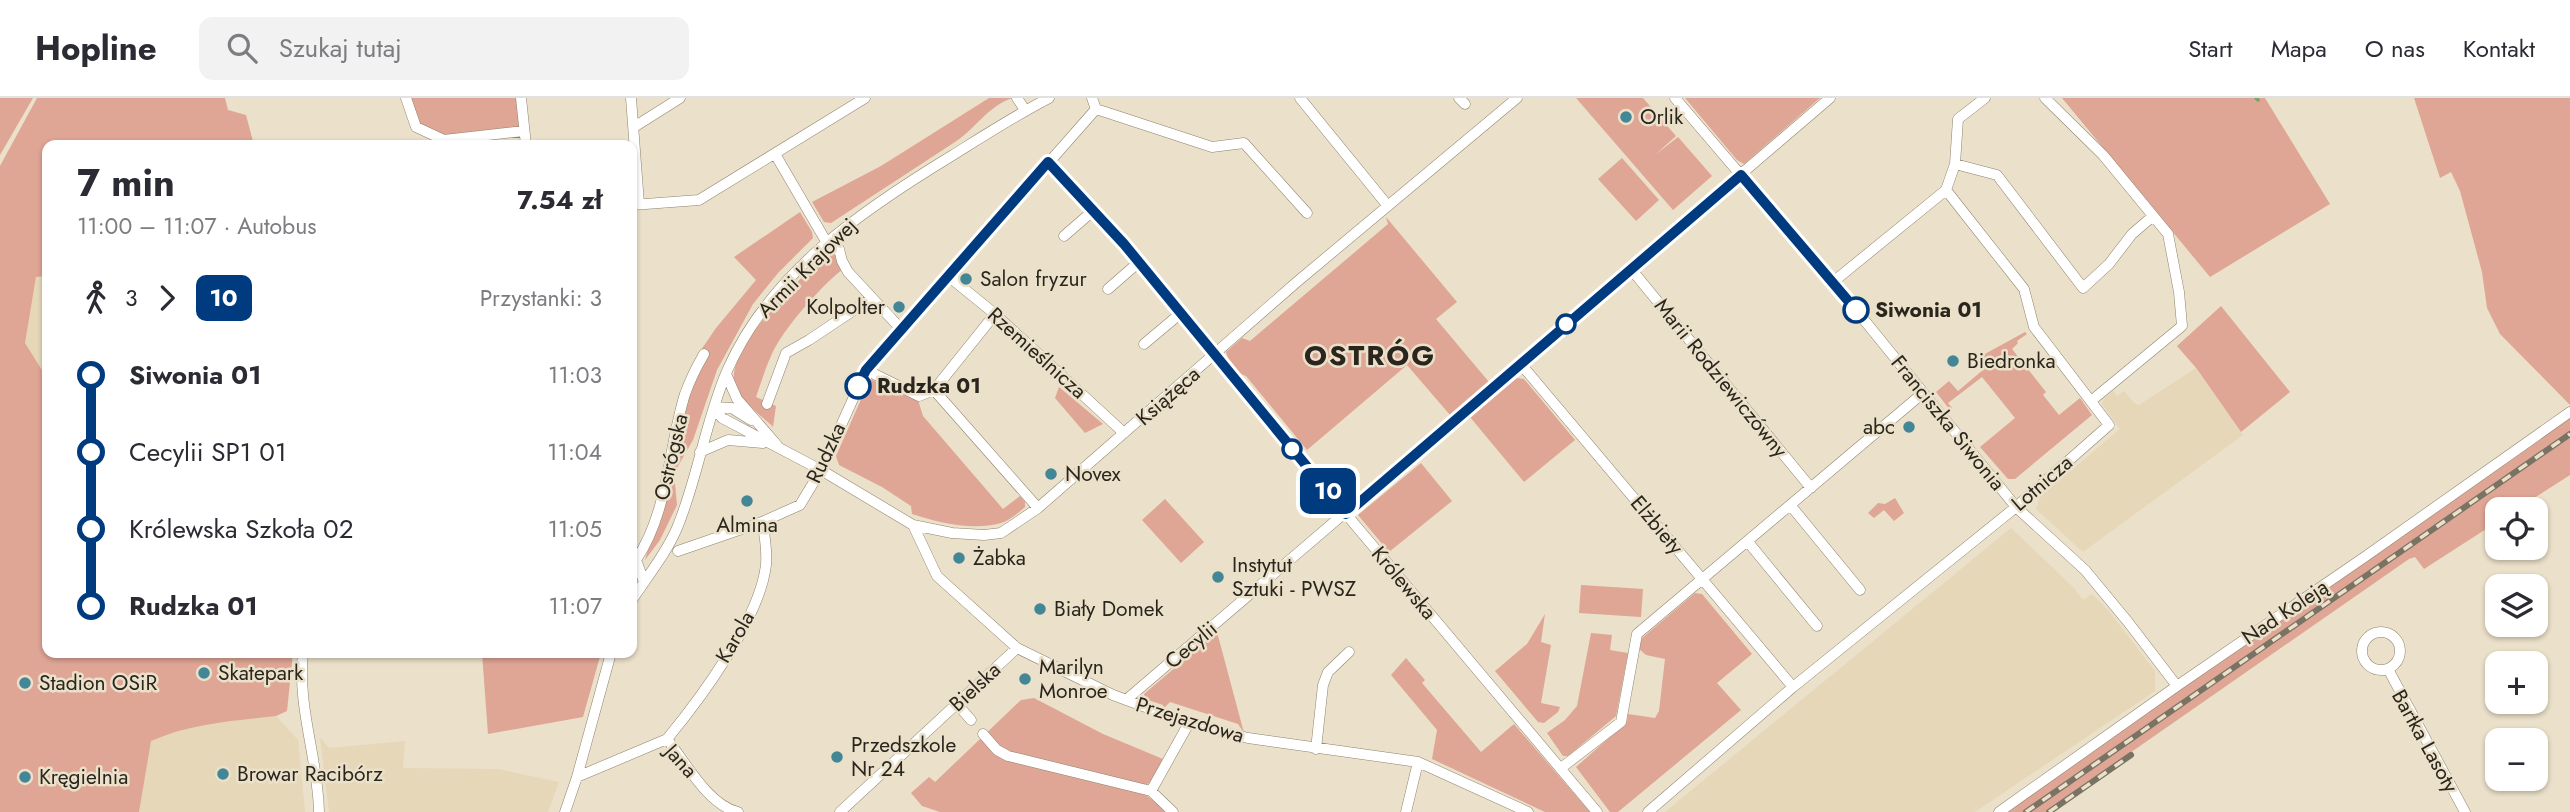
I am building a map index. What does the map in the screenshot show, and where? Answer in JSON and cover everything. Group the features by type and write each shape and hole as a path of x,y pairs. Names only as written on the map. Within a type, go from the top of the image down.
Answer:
{"street":[{"path":"406,98 416,127 444,140 524,131"},
{"path":"521,98 525,140"},
{"path":"631,98 634,140"},
{"path":"634,127 680,98"},
{"path":"637,205 699,200 865,98"},
{"path":"1017,98 1026,110"},
{"name":"Armii Krajowej","path":"637,592 676,531 726,373 740,343 759,314 827,243 860,214 895,190 1049,98"},
{"path":"1091,98 1096,108 1212,147 1244,143 1307,214"},
{"name":"Książęca","path":"714,407 722,418 821,470 913,524 952,533 1001,533 1038,508 1517,98"},
{"name":"Franciszka Siwonia","path":"1675,98 1833,282 2016,507 2085,570 2177,686"},
{"name":"Cecylii","path":"1126,700 1830,98"},
{"path":"1833,282 1946,190 1955,164 1958,119 1985,98"},
{"path":"1946,190 2024,289 2034,327 2091,401 2182,326 2179,292 2168,234 2103,155 2045,98"},
{"path":"1302,99 1388,206"},
{"name":"Rudzka","path":"678,551 762,522 800,505 821,470 866,370 1096,108"},
{"path":"775,154 827,243"},
{"name":"Królewska","path":"1048,162 1139,262 1346,514 1597,812"},
{"path":"1955,164 1997,175 2083,288 2109,264 2132,234 2153,216"},
{"path":"1064,236 1094,210"},
{"path":"839,249 845,267 901,329"},
{"path":"1108,289 1139,262"},
{"name":"Marii Rodziewiczówny","path":"1631,269 1811,488"},
{"name":"Rzemieślnicza","path":"947,275 995,314 1124,433"},
{"path":"767,404 786,353 872,298"},
{"path":"1144,344 1181,313"},
{"path":"866,370 919,396 934,390 995,314"},
{"name":"Ostrógska","path":"637,558 658,513 686,393 704,354"},
{"name":"Elżbiety","path":"1520,363 1793,687"},
{"name":"Książęca","path":"726,373 737,399 780,448"},
{"path":"934,390 1038,508"},
{"path":"1561,768 1620,722 1637,634 1923,393"},
{"name":"Lotnicza","path":"1648,812 1793,687 2016,507 2109,425 2091,401"},
{"name":"Książęca","path":"714,407 732,408 761,426"},
{"name":"Nad Koleją","path":"1999,812 2570,412"},
{"name":"Książęca","path":"700,452 728,440 769,444"},
{"path":"1791,506 1860,590"},
{"name":"Karola","path":"667,739 730,650 748,618 765,569 766,547 762,522"},
{"name":"Przejazdowa","path":"913,524 937,576 1017,648 1126,700 1189,723 1248,738 1418,762 1528,812"},
{"path":"1748,542 1817,626"},
{"path":"637,563 643,582"},
{"name":"Bielska","path":"840,812 1017,648"},
{"path":"1317,749 1323,685 1328,672 1349,652"},
{"path":"303,658 302,699 319,793 319,812"},
{"path":"565,812 610,658"},
{"name":"Bartka Lasoty","path":"2388,669 2465,812"},
{"path":"957,704 971,720"},
{"path":"1151,791 1189,723"},
{"path":"983,734 997,750 1008,756 1151,791 1173,812"},
{"name":"Jana","path":"577,777 667,739 714,801 728,810 738,812"},
{"path":"1406,812 1418,762"}],"shaded area":[{"path":"0,98 33,98 0,155"},
{"path":"37,98 225,98 228,110 246,115 253,140 42,140 42,276 36,277 25,343 42,370 42,658 292,658 287,711 276,716 197,726 151,741 139,812 0,812 0,166"},
{"path":"406,98 521,98 524,131 444,140 416,127"},
{"path":"989,98 1013,98 989,112 955,142 831,223 824,222 812,202 881,166"},
{"path":"1576,98 1643,98 1676,136 1655,155 1678,137 1712,176 1673,210"},
{"path":"1685,98 1820,98 1744,164 1737,160"},
{"path":"2062,98 2265,98 2330,204 2210,277"},
{"path":"2414,98 2570,98 2570,405 2500,334 2487,308 2482,272 2460,191 2451,172 2440,178"},
{"path":"1622,158 1659,200 1636,221 1598,179"},
{"path":"800,212 813,238 778,273 753,304 717,370 693,440 674,473 677,505 660,540 645,560 701,350 756,280 734,257"},
{"path":"1386,217 1457,302 1436,319 1489,382 1450,415 1407,365 1307,450 1246,376 1233,367 1226,352 1242,338 1250,341 1388,224"},
{"path":"832,249 843,269 813,297 776,345 756,397 776,406 773,427 740,395 734,382 736,366 743,348 771,310"},
{"path":"42,276 42,370 25,343 36,277"},
{"path":"2221,306 2290,392 2241,432 2197,369 2177,346"},
{"path":"2025,332 2027,334 2017,341 2012,349 2046,392 2043,395 2059,415 2080,398 2092,415 2015,479 2008,479 1980,447 2015,418 1982,377 1948,403 1952,408 1950,410 1936,392 1949,381 1958,391 1983,370 1974,360"},
{"path":"2196,368 2243,435 2083,552 2036,509 2040,497 2120,429 2102,404 2104,398 2113,391 2118,396 2124,391 2139,405"},
{"path":"1517,378 1524,379 1575,440 1524,482 1470,417"},
{"path":"870,379 918,400 923,416 1003,509 1020,496 1025,507 1001,523 968,526 945,523 912,514 911,506 882,487 839,465 836,456"},
{"path":"1059,387 1103,424 1085,433 1055,398"},
{"path":"2570,406 2570,475 2536,497 2485,497 2485,530 2424,569 2415,557 2409,559 2045,812 2004,812 2415,526"},
{"path":"1421,463 1452,501 1389,552 1358,515"},
{"path":"1895,498 1904,513 1894,521 1884,510 1874,518 1868,513 1878,503 1885,504"},
{"path":"1165,499 1204,542 1181,563 1142,520"},
{"path":"2011,528 2074,588 2083,600 2092,594 2108,610 2155,671 2155,691 1975,812 1665,812"},
{"path":"1581,585 1643,589 1641,617 1579,613"},
{"path":"1695,593 1702,594 1752,654 1717,683 1741,710 1618,812 1610,812 1576,767 1627,722 1628,714 1655,718 1659,711 1665,659 1646,655 1638,648 1641,639"},
{"path":"1545,614 1541,642 1551,645 1541,703 1560,707 1558,712 1544,723 1538,722 1495,671 1527,644"},
{"path":"1217,632 1244,733 1238,724 1170,702 1164,708 1163,705 1145,699 1144,694"},
{"path":"1591,633 1612,635 1610,650 1628,653 1616,716 1568,756 1563,756 1547,733 1565,720 1577,706"},
{"path":"482,658 600,658 583,717 488,734"},
{"path":"1406,658 1425,680 1422,683 1481,752 1514,724 1590,812 1545,812 1432,759 1437,730 1391,675"},
{"path":"1034,698 1103,734 1163,759 1151,782 1138,789 1168,812 940,812 922,806 911,793 929,777 935,782 1021,700"},
{"name":"Browar Racibórz","path":"276,716 298,740 305,812 139,812 150,741 202,724"},
{"path":"320,737 329,748 405,741 403,768 498,769 559,782 548,812 329,812"}],"railway":[{"path":"2026,812 2570,434"},
{"path":"2049,812 2131,755"}],"bus line":[{"name":"10","path":"858,386 866,370 1048,162 1124,244 1346,514 1741,175 1856,310"}],"place":[{"name":"Orlik","path":"1626,117"},
{"name":"Salon fryzur","path":"966,279"},
{"name":"Kolpolter","path":"899,307"},
{"name":"Siwonia 01","path":"1856,310"},
{"name":"Biedronka","path":"1953,361"},
{"name":"Rudzka 01","path":"858,386"},
{"name":"abc","path":"1909,427"},
{"name":"Novex","path":"1051,474"},
{"name":"Almina","path":"747,501"},
{"name":"Żabka","path":"959,558"},
{"name":"Instytut Sztuki - PWSZ","path":"1218,577"},
{"name":"Biały Domek","path":"1040,609"},
{"name":"Skatepark","path":"204,673"},
{"name":"Marilyn Monroe","path":"1025,679"},
{"name":"Stadion OSiR","path":"25,683"},
{"name":"Przedszkole Nr 24","path":"837,757"},
{"name":"Browar Racibórz","path":"223,774"},
{"name":"Kręgielnia","path":"25,777"}],"district":[{"name":"OSTRÓG","path":"1370,355"}]}
